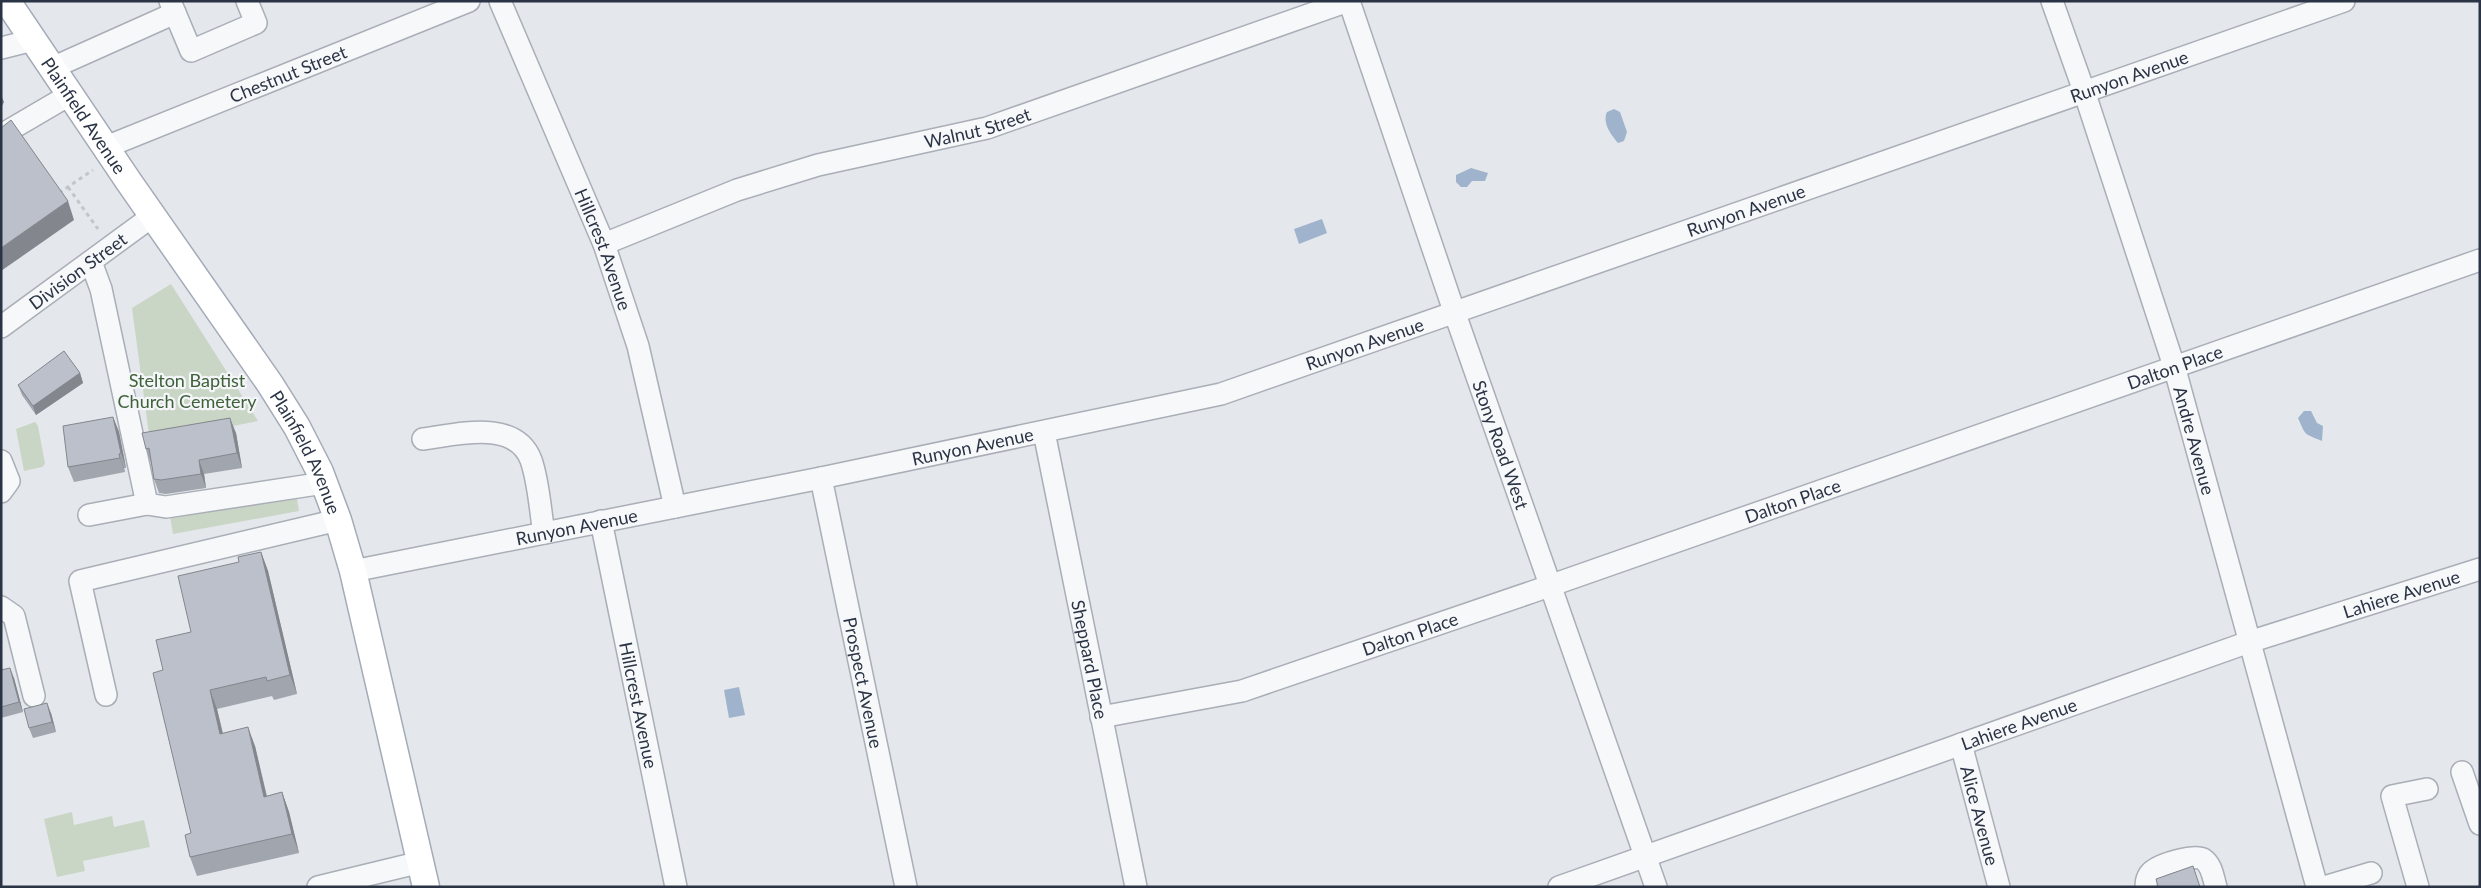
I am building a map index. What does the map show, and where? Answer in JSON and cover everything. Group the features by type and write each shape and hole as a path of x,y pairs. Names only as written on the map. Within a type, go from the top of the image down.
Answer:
{"main road":[{"name":"Plainfield Avenue","path":"9,13 33,40 270,384 297,427 324,483 338,520 353,571 426,887"}],"street":[{"path":"52,68 172,7 191,51 256,23 247,1"},
{"name":"Chestnut Street","path":"106,147 469,1"},
{"name":"Hillcrest Avenue","path":"500,1 604,244 638,346 675,507"},
{"name":"Walnut Street","path":"604,244 737,190 818,165 987,128 1349,1"},
{"name":"Stony Road West","path":"1349,1 1454,311 1656,887"},
{"name":"Andre Avenue","path":"2052,1 2084,91 2174,366 2317,887"},
{"name":"Runyon Avenue","path":"353,571 821,478 1221,394 2344,1"},
{"path":"1,48 33,40"},
{"path":"1,135 70,94"},
{"name":"Division Street","path":"1,327 154,215"},
{"name":"Dalton Place","path":"1100,717 1242,691 1550,586 2480,260"},
{"path":"91,262 102,290 147,504"},
{"path":"423,439 486,432 502,434 516,440 530,458 544,533"},
{"name":"Sheppard Place","path":"1044,432 1100,717 1136,887"},
{"path":"1,461 9,481 1,492"},
{"name":"Prospect Avenue","path":"821,478 906,887"},
{"path":"89,515 147,504 166,507 324,483"},
{"path":"106,695 80,581 338,520"},
{"name":"Hillcrest Avenue","path":"601,522 676,887"},
{"name":"Lahiere Avenue","path":"1559,887 2249,642 2480,569"},
{"path":"1,606 14,616 34,696"},
{"name":"Alice Avenue","path":"1961,744 1999,887"},
{"path":"2462,772 2480,824"},
{"path":"2418,887 2392,796 2427,789"},
{"path":"2146,887 2148,876 2155,869 2192,856 2202,858 2210,866 2216,887"},
{"path":"318,887 421,862"},
{"path":"2324,887 2371,873"}],"path":[{"path":"59,193 93,170"},
{"path":"68,187 98,229"}],"green space":[{"name":"Stelton Baptist Church Cemetery","path":"171,284 258,421 150,442 132,308"},
{"path":"35,422 38,426 45,464 42,467 24,471 16,429"},
{"path":"296,493 299,511 173,534 170,516"},
{"path":"72,812 74,825 112,816 114,827 144,820 150,847 83,861 85,871 57,877 44,819"}],"water":[{"path":"1614,109 1620,112 1627,132 1624,141 1618,143 1606,125 1607,112"},
{"path":"1471,168 1488,173 1485,181 1472,181 1467,187 1461,187 1456,182 1456,175"},
{"path":"1322,219 1327,233 1299,244 1294,229"},
{"path":"2304,411 2311,411 2317,423 2323,426 2322,441 2308,435 2304,431 2298,418"},
{"path":"739,687 745,715 729,718 724,690"}],"building":[{"path":"11,120 68,201 1,248 1,128"},
{"path":"64,351 80,373 33,406 18,385"},
{"path":"113,417 121,453 119,454 120,458 68,467 63,426"},
{"path":"230,418 237,453 199,460 201,474 161,480 154,479 149,448 146,449 142,433"},
{"path":"261,552 290,675 267,681 266,677 210,690 220,734 248,727 264,797 282,792 292,834 190,857 185,835 191,833 153,673 163,670 156,640 191,632 178,576 239,562 238,557"},
{"path":"10,668 19,702 1,707 1,670"},
{"path":"47,703 52,722 29,728 24,709"},
{"path":"2193,866 2200,887 2158,887 2156,879"}]}
